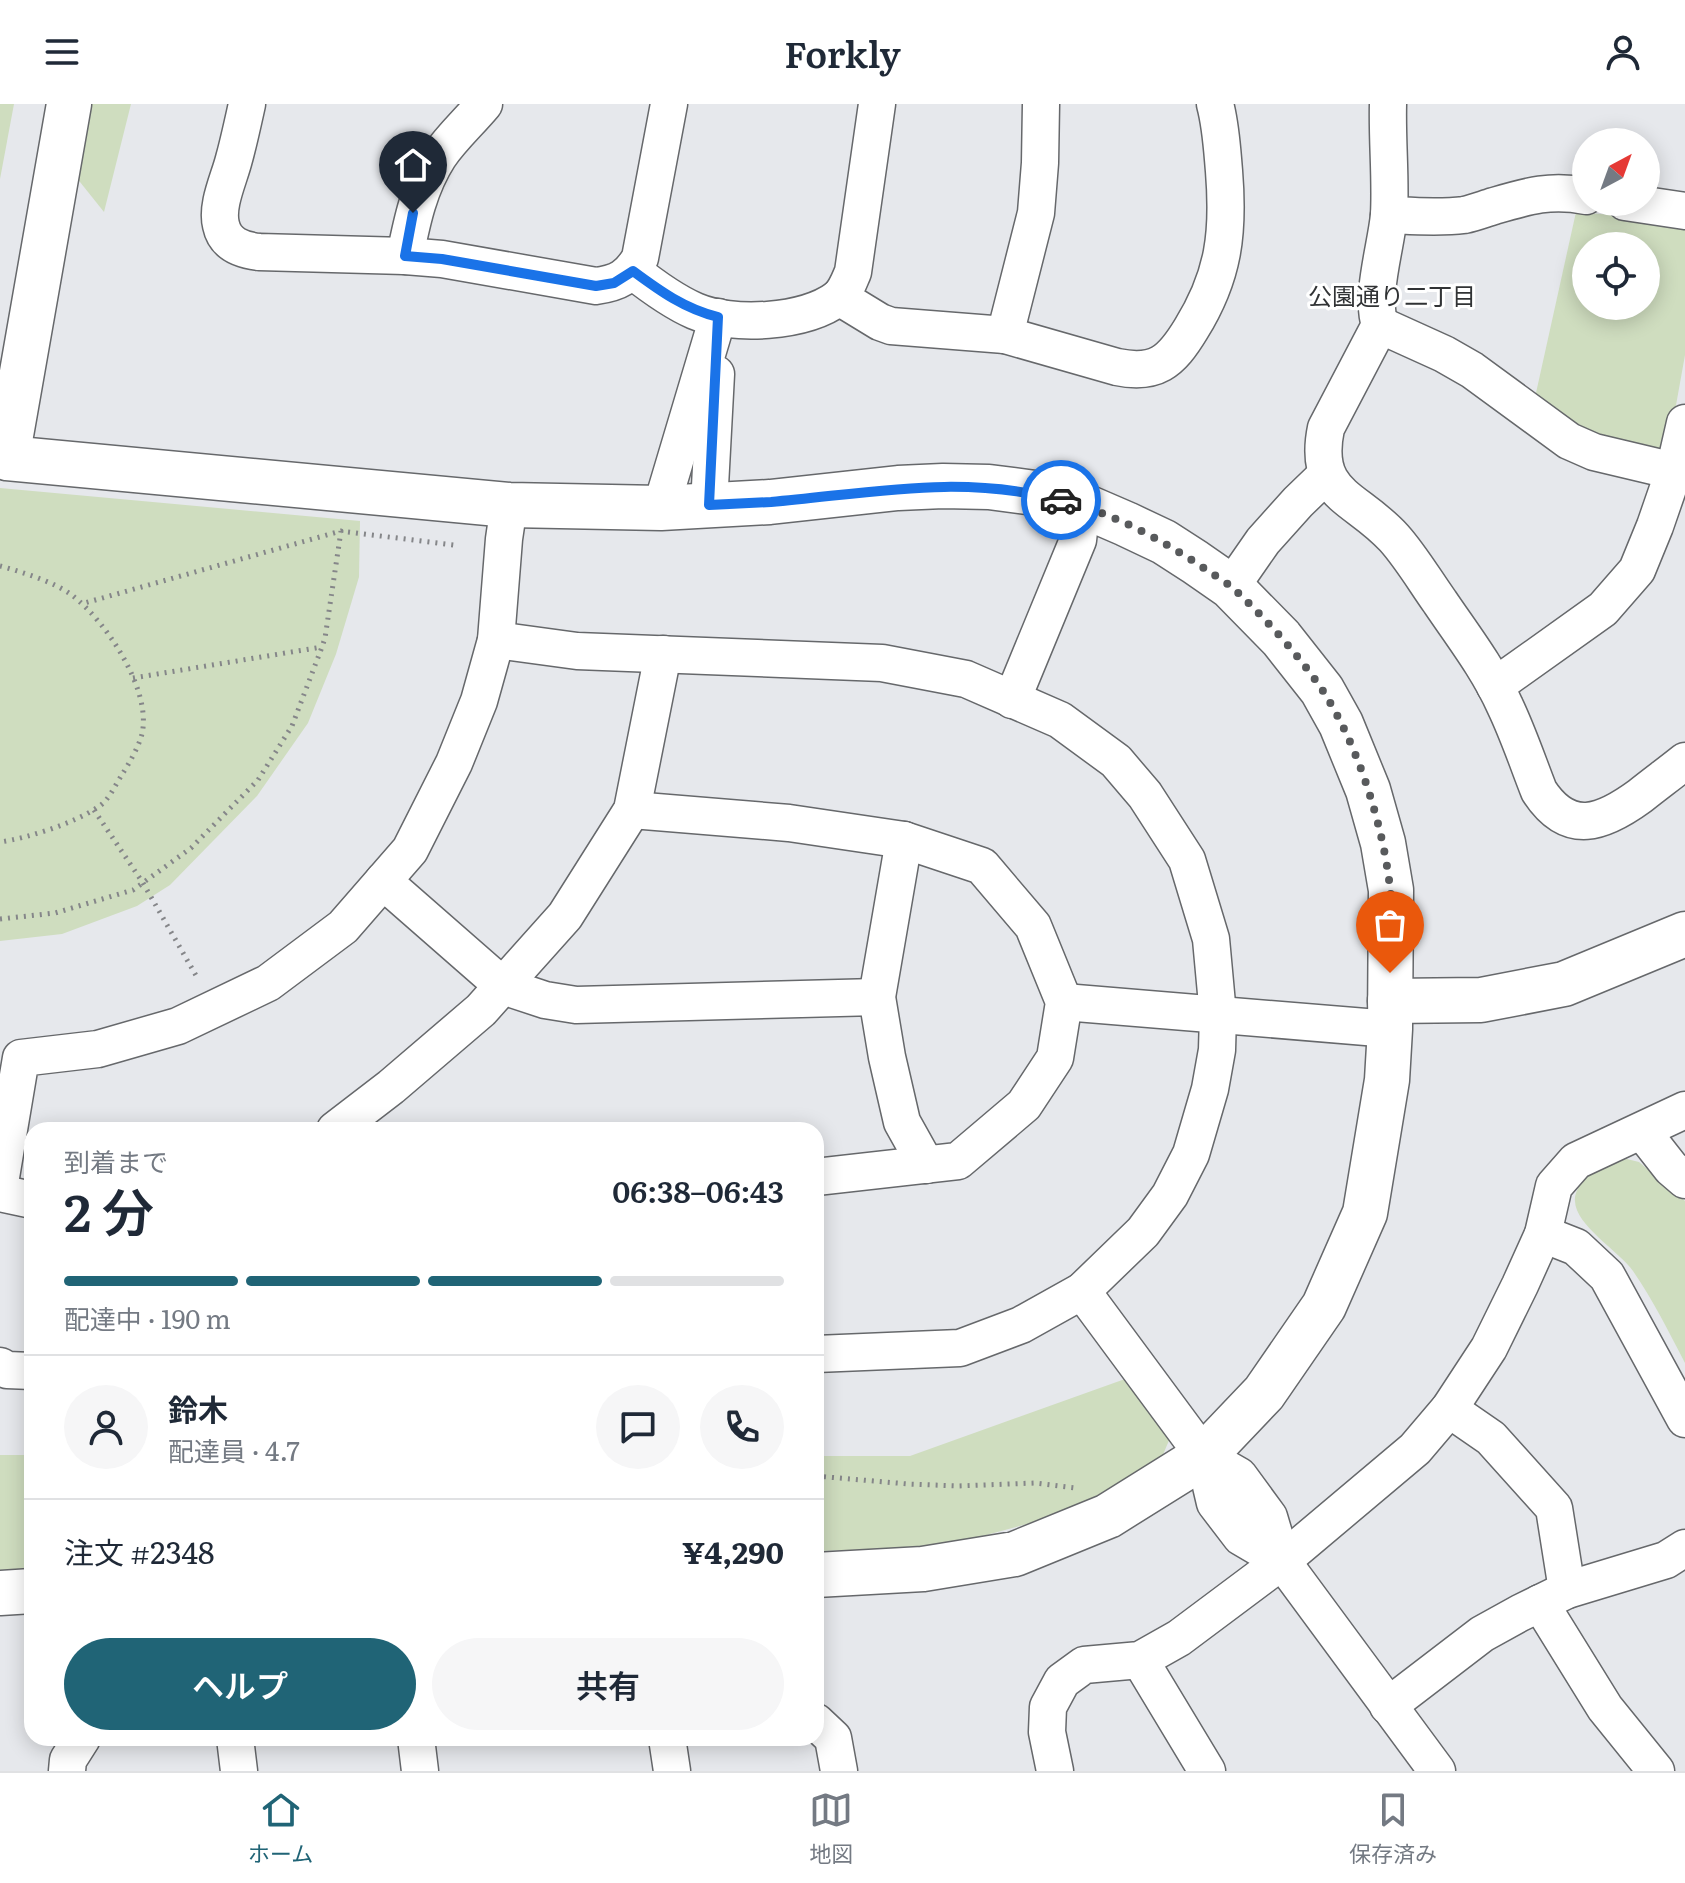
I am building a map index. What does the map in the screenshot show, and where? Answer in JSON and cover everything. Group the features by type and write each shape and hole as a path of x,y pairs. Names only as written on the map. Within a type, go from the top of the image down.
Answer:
{"street":[{"path":"69,104 4,458 509,505 661,508 770,502 943,486 989,487 1035,493 1082,505 1164,542 1231,587 1281,638 1322,690 1341,724 1368,790 1383,843 1391,890 1390,1015 1387,1080 1365,1213 1324,1306 1264,1393 1204,1456 1108,1516 1015,1554 923,1569 824,1575"},
{"path":"247,104 221,207 220,224 233,244 244,250 442,259 596,286 614,283 633,271 640,258 669,104"},
{"path":"405,256 413,213 433,165 484,104"},
{"path":"633,271 666,296 697,312 718,317 776,319 813,311 839,297 847,288 853,272 877,104"},
{"path":"1005,335 1036,213 1041,104"},
{"path":"839,297 891,326 1005,335 1134,371 1152,368 1179,349 1213,287 1222,255 1227,209 1222,141 1215,104"},
{"path":"1388,104 1389,215 1378,295 1380,325 1326,428 1323,443 1326,475 1335,487 1394,538 1482,664 1506,706 1539,791 1546,803 1557,812 1570,818 1601,820 1617,812 1685,761"},
{"path":"1389,215 1467,215 1524,197 1572,193"},
{"path":"1660,207 1685,211"},
{"path":"709,505 718,317"},
{"path":"661,508 718,317"},
{"path":"1380,325 1472,370 1569,441 1594,452 1674,471"},
{"path":"1495,686 1603,609 1637,570 1674,471 1685,423"},
{"path":"1231,587 1263,541 1326,475"},
{"path":"0,1183 11,1058 98,1049 178,1026 268,983 343,927 410,850 454,763 479,701 496,640 509,505"},
{"path":"1012,700 1078,540 1082,505"},
{"path":"496,640 577,651 882,663 966,679 1060,720 1116,761 1145,795 1187,860 1211,939 1218,1015 1217,1050 1210,1089 1191,1154 1170,1195 1143,1232 1082,1291 1021,1325 960,1348 824,1354"},
{"path":"345,1122 481,1010 565,916 632,810 663,654"},
{"path":"632,810 789,823 904,840 982,866 1033,926 1064,1002 1055,1058 1024,1105 958,1161 824,1176"},
{"path":"904,840 877,997 902,1122 926,1165"},
{"path":"383,881 503,986 545,1000 576,1005 877,997"},
{"path":"1064,1002 1218,1015 1390,1015 1564,984 1685,934"},
{"path":"1055,1771 1047,1732 1048,1707 1062,1681 1084,1665 1140,1660 1179,1638 1282,1561 1415,1449 1449,1409 1489,1348 1543,1234 1554,1186 1576,1161 1685,1110"},
{"path":"1642,1131 1671,1168 1685,1180"},
{"path":"0,1193 24,1198"},
{"path":"1543,1234 1576,1247 1607,1276 1685,1419"},
{"path":"1082,1291 1204,1456 1239,1476 1247,1486 1269,1517 1282,1561 1437,1771"},
{"path":"0,1366 7,1370 24,1371"},
{"path":"1449,1409 1491,1438 1554,1508 1554,1597 1605,1708 1656,1771"},
{"path":"1388,1706 1482,1634 1554,1597 1666,1560 1685,1548"},
{"path":"0,1593 24,1592"},
{"path":"1140,1660 1207,1771"},
{"path":"824,1730 833,1738 839,1771"},
{"path":"67,1771 68,1760 77,1746"},
{"path":"236,1746 239,1771"},
{"path":"417,1746 420,1771"},
{"path":"668,1746 672,1771"}],"path":[{"path":"0,919 55,913 133,890 191,848 258,780 292,726 325,638 341,531 81,604"},
{"path":"0,566 29,573 73,596 99,623 125,658 140,694 143,729 131,761 101,806 57,826 0,842"},
{"path":"133,678 322,647"},
{"path":"94,810 143,883 202,986"},
{"path":"824,1477 958,1486 1035,1483 1088,1489"}],"green space":[{"path":"0,104 14,104 0,179"},
{"path":"88,104 131,104 104,212 76,177"},
{"path":"1575,216 1685,221 1685,355 1666,461 1586,437 1534,402"},
{"path":"0,488 360,521 359,577 336,654 308,723 257,796 170,885 137,906 62,934 0,941"},
{"path":"1627,1159 1639,1162 1685,1201 1685,1363 1633,1271 1590,1229 1577,1210 1576,1193 1588,1175 1604,1165"},
{"path":"1125,1379 1170,1438 1157,1469 1042,1520 938,1548 824,1551 824,1456 910,1456"},
{"path":"0,1455 24,1455 24,1598 0,1599"}],"way so far":[{"path":"1061,500 1082,505 1164,542 1231,587 1281,638 1322,690 1341,724 1368,790 1383,843 1391,890 1390,973"}],"district":[{"name":"公園通り二丁目","path":"1392,294"}],"route":[{"path":"413,213 405,256 442,259 596,286 614,283 633,271 666,296 697,312 718,317 709,505 943,486 989,487 1061,500"}]}
